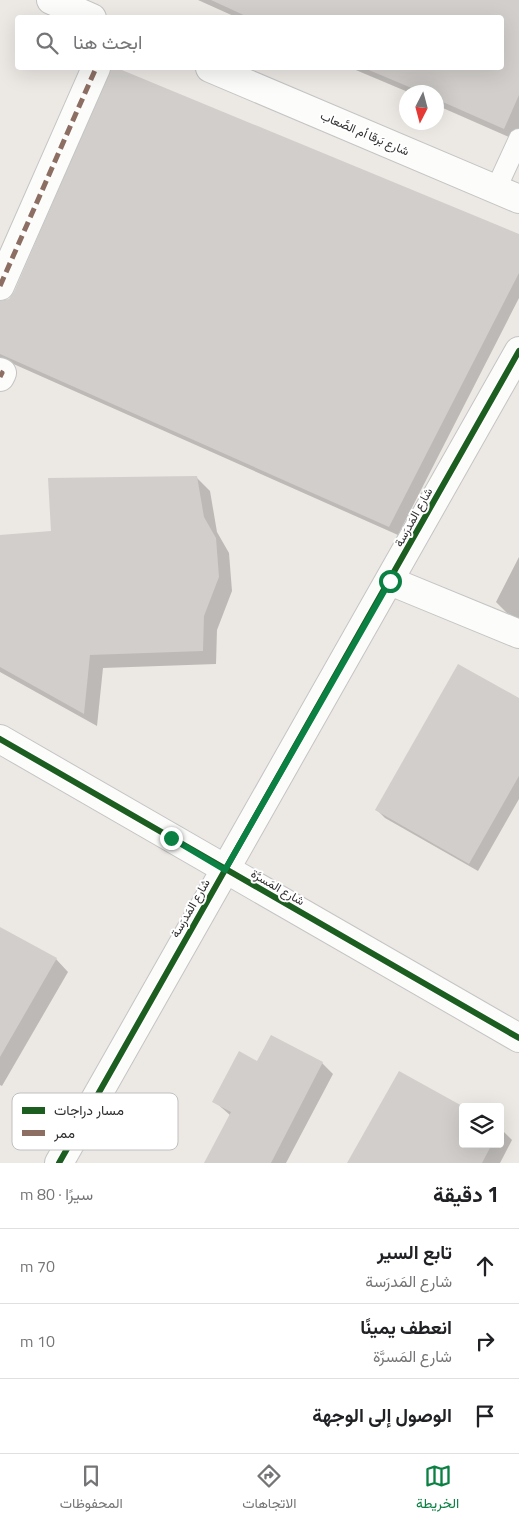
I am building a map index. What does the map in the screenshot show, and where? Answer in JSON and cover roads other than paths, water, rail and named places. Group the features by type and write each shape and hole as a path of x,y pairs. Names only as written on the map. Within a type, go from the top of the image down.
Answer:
{"street":[{"path":"51,0 85,15"},
{"path":"0,286 95,70"},
{"name":"شارع بَرقا أم الصَّعاب","path":"215,70 508,194"},
{"name":"شارع المَدرَسة","path":"99,1093 519,351"},
{"path":"0,372 2,373 0,377"},
{"path":"390,581 519,634"},
{"name":"شارع المَسرَّة","path":"0,739 519,1038"},
{"name":"شارع المَدرَسة","path":"59,1163 66,1150"}],"lane":[{"path":"508,194 519,139"}]}
